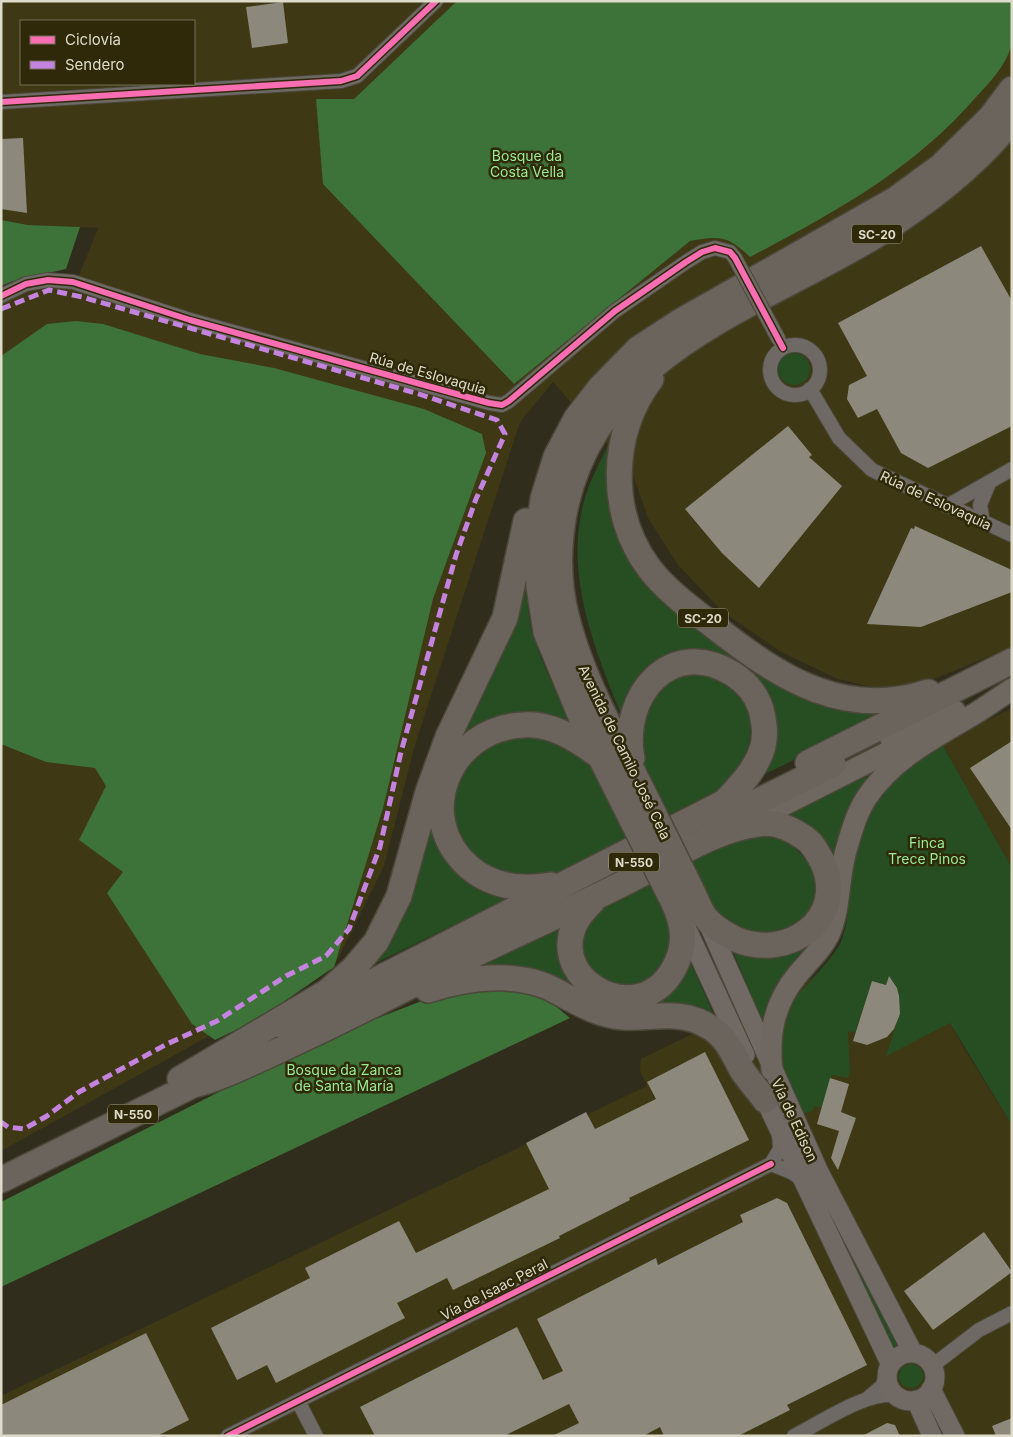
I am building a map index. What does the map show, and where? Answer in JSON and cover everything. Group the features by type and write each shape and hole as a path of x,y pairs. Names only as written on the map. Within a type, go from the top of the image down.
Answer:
{"highway":[{"name":"Avenida de Camilo José Cela","path":"679,888 641,813 600,756 584,724 546,632 538,587 537,546 543,499 556,457 576,420 600,388 638,349 681,321 896,199 941,166 991,117 1012,89"},
{"name":"Avenida de Camilo José Cela","path":"641,813 635,775 596,698 573,640 565,613 559,573 561,529 571,485 588,443 614,403 655,364 721,319 843,254 909,213 965,170 1012,120"},
{"name":"SC-20","path":"655,364 653,377 640,396 627,427 623,440 619,477 620,496 630,533 649,568 662,582 704,618 759,660 802,685 827,694 866,700 902,699 969,681"},
{"path":"126,1118 191,1072 327,992 352,969 376,942 399,896 428,792 448,737 505,618 529,507 540,472 556,457"},
{"path":"274,1042 338,1000 563,883 690,819 864,736 969,681 1012,661"},
{"path":"635,775 630,746 630,727 633,711 647,686 660,674 676,666 694,662 710,664 732,673 750,689 758,702 765,732 762,748 753,767 724,803"},
{"path":"563,883 538,888 514,887 492,882 476,873 461,860 449,843 443,823 442,802 445,783 453,764 468,746 484,735 503,727 524,724 543,726 572,737 600,756"},
{"name":"N-550","path":"1,1180 834,764"},
{"path":"193,1085 214,1080 350,1016 442,970 600,896 736,828 760,823 785,826 812,844 826,871 827,894 824,908 818,920 810,929 784,944 772,946 748,945 726,935 706,917"},
{"name":"Vía de Edison","path":"679,888 681,915"},
{"name":"Vía de Edison","path":"679,888 706,917"},
{"path":"600,896 580,913 572,928 570,943 572,958 578,973 587,983 609,996 623,998 640,997 656,988 672,973 680,955 682,937 681,915"},
{"path":"350,1016 457,981 487,978 517,979 546,987 582,1005 621,1017 678,1015 711,1027 725,1040 743,1070 765,1100"}],"main road":[{"path":"834,764 1012,667"},
{"path":"834,764 1012,688"},
{"path":"772,1070 770,1034 775,1014 787,988 823,944 830,932 838,903 845,853 858,813 867,797 894,766 921,745 1012,688"},
{"path":"736,828 990,703"},
{"name":"Vía de Edison","path":"681,915 888,1370"},
{"name":"Vía de Edison","path":"706,917 772,1070 819,1172 913,1353"},
{"path":"913,1353 920,1355 932,1366 934,1373 931,1389 922,1398 909,1401 896,1396 888,1384 888,1370 900,1355 913,1353"},
{"path":"931,1389 955,1436"},
{"path":"916,1400 932,1436"}],"street":[{"path":"1,102 342,81 357,76 436,1"},
{"name":"Rúa de Eslovaquia","path":"1,296 26,284 48,280 73,282 190,320 502,405 509,402 615,311 686,262 702,252 715,248 730,252 735,258 781,344"},
{"path":"781,344 807,348 818,360 819,376 810,389 803,393 787,393 774,383 771,376 772,360 781,344"},
{"name":"Rúa de Eslovaquia","path":"810,389 839,438 854,455 872,470 1012,535"},
{"path":"947,506 1012,469"},
{"path":"966,514 969,499 983,486"},
{"path":"982,522 980,505 983,486"},
{"path":"779,1128 780,1149 771,1164 792,1172 802,1179"},
{"name":"Vía de Isaac Peral","path":"228,1436 771,1164"},
{"path":"932,1366 979,1330 1012,1313"},
{"path":"868,1399 882,1386 888,1370"},
{"path":"794,1436 868,1399 887,1394 896,1396"},
{"path":"298,1401 316,1436"},
{"path":"924,1419 941,1436"}],"shaded area":[{"path":"1,1 1012,1 1012,647 929,681 882,689 838,679 781,652 722,611 678,565 648,518 632,472 553,382 520,422 414,748 384,866 334,967 1,1151 1,303 30,289 49,286 74,288 98,228 28,225 1,220"},
{"path":"1012,708 1012,868 942,744"},
{"path":"902,937 964,1048 1012,1125 1012,1436 1,1436 1,1396 647,1086 640,1071 641,1059"}],"green space":[{"name":"Bosque da Costa Vella","path":"457,1 1012,1 1012,36 1011,47 1001,67 952,123 899,168 871,188 750,257 729,241 723,239 709,238 690,241 514,384 323,184 316,99 354,99"},
{"path":"1,220 28,225 80,227 66,269 13,281 1,286"},
{"path":"76,321 103,324 200,354 274,368 424,409 482,434 486,453 433,599 383,808 334,967 260,1018 215,1040 192,1024 107,893 123,872 79,840 106,786 95,768 46,762 1,744 1,356 47,324"},
{"path":"794,353 805,358 810,369 805,380 794,385 783,380 778,369 783,358"},
{"path":"621,421 618,521 763,671 903,707 767,773 774,745 774,717 703,652 683,653 664,657 649,666 637,681 621,714 590,631 579,573 578,544 581,515 589,486"},
{"path":"523,573 531,630 543,663 573,729 542,716 502,715 472,727 456,742"},
{"path":"697,673 725,681 733,687 743,700 750,728 749,743 737,772 728,784 711,799 669,822 643,768 641,749 642,724 650,701 666,683 678,677"},
{"path":"539,733 586,758 630,846 572,874 516,882 485,873 457,843 447,793 470,749"},
{"name":"Finca Trece Pinos","path":"942,744 1012,868 1012,1125 950,1023 886,1056 896,1026 899,1007 895,987 890,977 886,985 872,981 855,1033 848,1031 850,1072 848,1078 832,1075 822,1108 814,1106 812,1111 801,1114 788,1084 782,1057 784,1031 794,1000 840,944 848,916 856,846 871,810 893,782 907,769"},
{"path":"865,775 869,782 837,863 780,812"},
{"path":"430,820 435,838 450,862 471,876 514,895 372,965 394,931 402,914 415,878"},
{"path":"768,835 787,840 809,863 815,877 816,893 812,908 792,930 762,936 735,926 719,914 708,900 687,859 744,838"},
{"path":"648,877 667,914 675,941 657,982 613,992 579,959 586,916"},
{"path":"565,919 569,968 660,998 678,982 690,961 717,1022 663,1006 479,971 477,964"},
{"path":"820,927 767,1032 731,947"},
{"name":"Bosque da Zanca de Santa María","path":"474,988 510,991 546,998 570,1018 1,1287 1,1202 326,1038 432,997"},
{"path":"822,1190 899,1347 893,1350 816,1193"},
{"path":"911,1364 919,1368 923,1376 919,1384 911,1388 903,1384 899,1376 903,1368"}],"building":[{"path":"283,2 288,43 252,48 246,7"},
{"path":"23,138 27,213 1,209 1,139"},
{"path":"981,246 1012,301 1012,426 928,468 901,453 877,409 858,418 847,399 849,385 867,376 838,323"},
{"path":"788,426 812,455 809,457 842,486 759,588 722,553 685,509"},
{"path":"915,526 1012,570 1012,592 921,627 867,624 911,528 914,529"},
{"path":"1012,741 1012,830 970,768"},
{"path":"889,976 897,988 899,996 900,1014 894,1029 887,1037 867,1045 853,1041 872,981 886,985"},
{"path":"705,1052 749,1140 629,1198 630,1200 559,1236 560,1238 453,1290 447,1278 397,1303 405,1318 276,1383 267,1365 237,1380 211,1328 310,1278 305,1268 399,1221 416,1253 549,1189 526,1143 586,1112 595,1129 656,1099 647,1082"},
{"path":"830,1078 849,1084 841,1112 856,1118 838,1170 831,1158 839,1131 817,1124"},
{"path":"777,1198 787,1203 867,1365 787,1405 790,1410 738,1436 664,1436 660,1427 643,1436 552,1436 579,1423 569,1404 504,1436 375,1436 360,1407 517,1327 543,1380 563,1371 537,1319 656,1258 658,1265 743,1222 740,1215"},
{"path":"984,1232 1012,1272 933,1330 904,1291"},
{"path":"146,1333 189,1420 157,1436 1,1436 1,1405"},
{"path":"1012,1418 1012,1436 996,1436 992,1426"},
{"path":"887,1423 895,1425 900,1436 862,1436"}],"marked path":[{"path":"1,309 49,290 82,297 419,394 497,420 505,434 476,499 456,555 401,752 380,847 349,929 326,956 286,976 217,1021 167,1044 79,1092 47,1116 24,1129 8,1127 1,1122"}],"cycle path":[{"path":"1,102 341,81 357,76 436,1"},
{"path":"1,296 26,284 48,280 73,282 190,320 502,405 615,311 686,262 702,252 715,248 730,252 735,258 783,348"},
{"path":"228,1436 771,1164"}]}
